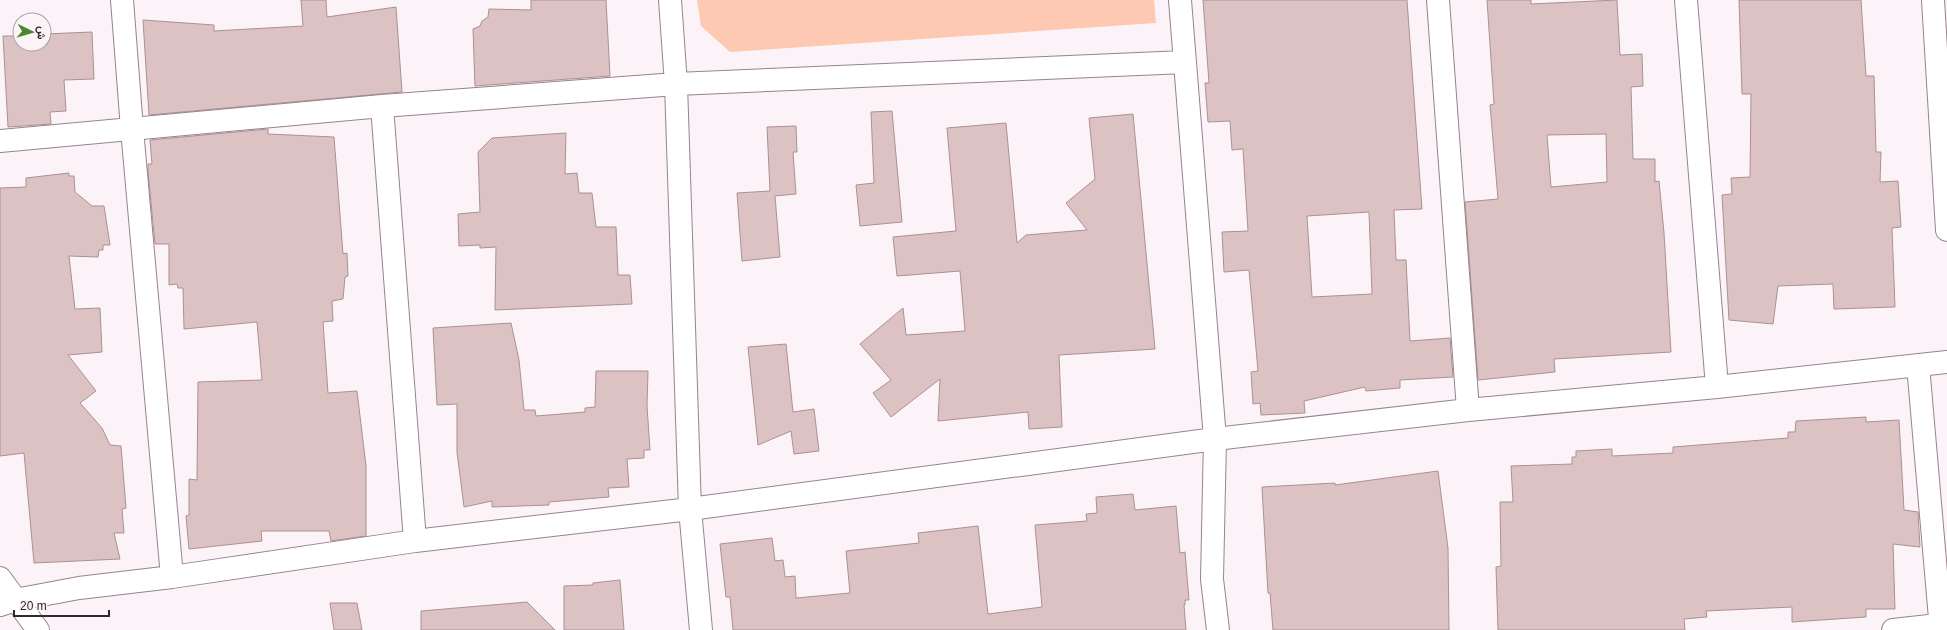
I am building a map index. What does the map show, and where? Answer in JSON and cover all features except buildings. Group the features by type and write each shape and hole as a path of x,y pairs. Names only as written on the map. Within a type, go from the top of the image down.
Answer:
{"street":[{"path":"122,0 172,577"},
{"path":"670,0 676,84 690,509 701,630"},
{"path":"1180,0 1215,439 1212,579 1218,630"},
{"path":"1438,0 1468,410"},
{"path":"1686,0 1717,387"},
{"path":"1933,0 1947,230"},
{"path":"0,141 382,106 676,84 1184,62"},
{"path":"382,106 415,541"},
{"path":"7,603 78,588 172,577 415,541 690,509 1215,439 1468,410 1717,387 1947,362"},
{"path":"1893,630 1942,626 1918,365"},
{"path":"0,578 7,603 38,630"}],"shaded area":[{"path":"697,0 1154,0 1156,23 730,52 701,26"}]}
